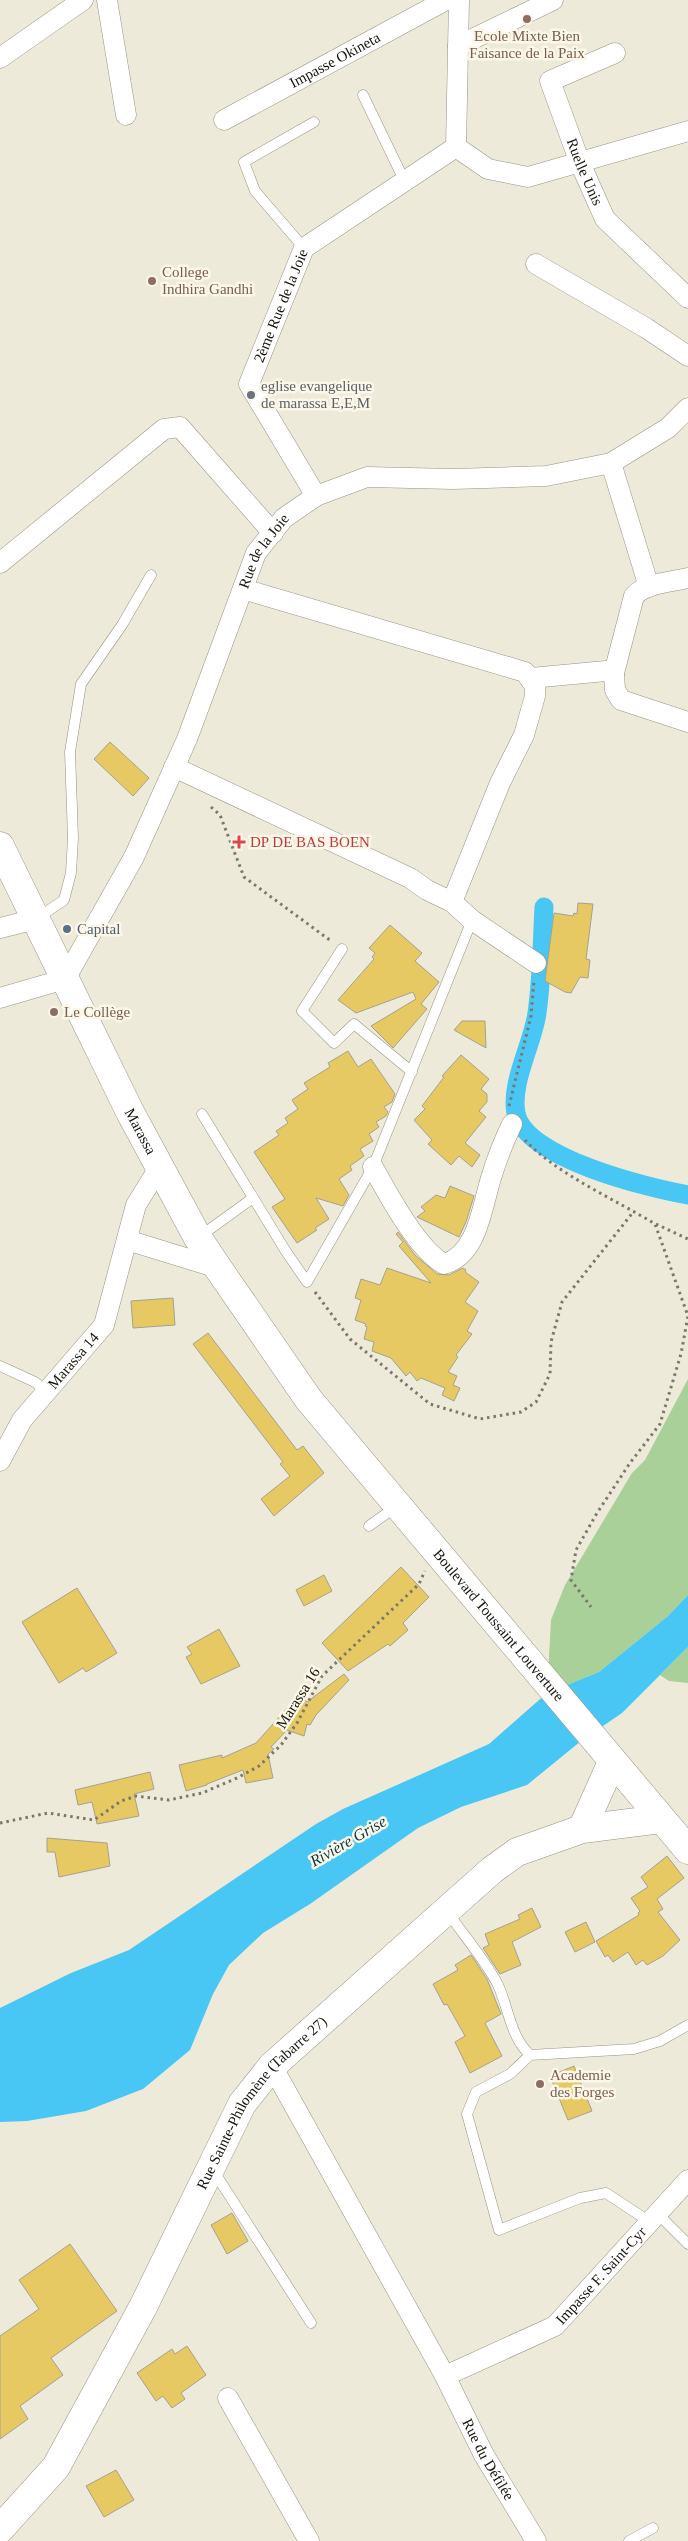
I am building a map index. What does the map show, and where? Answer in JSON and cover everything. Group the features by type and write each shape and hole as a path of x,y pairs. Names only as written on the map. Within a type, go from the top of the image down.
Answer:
{"main road":[{"name":"Marassa","path":"0,846 159,1168 198,1238 309,1400"},
{"name":"Boulevard Toussaint Louverture","path":"309,1400 609,1759 688,1850"},
{"path":"582,1829 609,1759"},
{"name":"Rue Sainte-Philomène (Tabarre 27)","path":"0,2529 56,2467 144,2306 242,2104 272,2066 446,1910 492,1870 518,1852 582,1829 661,1819"}],"street":[{"path":"0,58 83,0"},
{"path":"107,0 126,115"},
{"name":"Impasse Okineta","path":"224,120 446,0"},
{"path":"459,0 456,147 488,169 528,177 688,131"},
{"path":"458,46 554,0"},
{"name":"Ruelle Unis","path":"615,53 550,81 580,163 605,220 688,298"},
{"name":"2ème Rue de la Joie","path":"316,496 249,384 304,248 456,147"},
{"path":"536,264 646,328 688,356"},
{"name":"Rue de la Joie","path":"65,979 134,857 174,768 256,554 284,518 316,496 367,476 452,479 546,476 611,463 668,428 688,408"},
{"path":"0,563 164,429 175,426 180,426 273,533"},
{"path":"611,463 649,587"},
{"path":"688,578 649,587 638,591 634,596 614,672 615,690 621,700 688,722"},
{"path":"243,589 525,672 531,678 535,686 535,696 524,735 500,783 452,902"},
{"path":"531,678 606,671 614,672"},
{"path":"174,768 410,878 427,890 452,902 472,920 536,962"},
{"path":"0,928 36,919"},
{"path":"0,998 65,979"},
{"path":"372,1167 396,1208 427,1250 444,1264 453,1261 476,1232 498,1157 512,1124"},
{"name":"Marassa 14","path":"0,1461 22,1420 104,1325 136,1205 159,1168"},
{"path":"127,1240 218,1268"},
{"name":"Rue du Défilée","path":"272,2066 444,2376 484,2455 536,2541"},
{"name":"Impasse F. Saint-Cyr","path":"444,2376 555,2326 688,2180"},
{"path":"228,2398 309,2541"}],"lane":[{"path":"363,95 405,182"},
{"path":"304,248 255,191 244,162 314,122"},
{"path":"36,919 64,900 71,873 73,838 70,752 82,684 122,625 151,575"},
{"path":"202,1114 307,1282 372,1167 472,920"},
{"path":"342,949 302,1011 334,1042 354,1024 412,1072"},
{"path":"198,1238 253,1198"},
{"path":"0,1366 35,1382 46,1392"},
{"path":"369,1526 397,1506"},
{"path":"446,1910 498,1984 520,2046 530,2055"},
{"path":"688,2025 660,2041 634,2049 530,2055 510,2074 476,2092 467,2114 498,2230 580,2198 606,2193 654,2218 688,2244"},
{"path":"211,2167 311,2323"},
{"path":"629,2541 653,2528"}],"path":[{"path":"207,803 220,815 244,877 342,949"},
{"path":"536,962 531,1016 509,1105 512,1124 535,1151 655,1224 688,1239"},
{"path":"307,1282 350,1339 430,1404 480,1419 521,1412 536,1402 550,1374 550,1342 562,1302 634,1211"},
{"path":"591,1607 571,1580 576,1550 630,1462 660,1424 681,1354 688,1316 655,1224"},
{"name":"Marassa 16","path":"0,1823 48,1813 94,1820 121,1801 136,1796 169,1800 202,1792 259,1766 281,1745 297,1723 322,1676 419,1584 436,1550"}],"green space":[{"path":"688,1379 688,1595 668,1616 599,1672 547,1693 551,1620 565,1585 632,1473 645,1460"},
{"path":"688,1647 688,1683 669,1681 660,1675"}],"water":[{"name":"Rivière Grise","path":"688,1595 688,1647 622,1713 581,1741 527,1785 461,1807 418,1828 310,1904 263,1933 229,1965 213,1994 190,2050 143,2089 86,2111 27,2121 0,2122 0,2008 71,1973 129,1950 316,1824 343,1809 489,1744 547,1693 599,1672 668,1616"}],"building":[{"path":"110,742 149,778 133,796 94,759"},
{"path":"578,903 593,904 586,959 590,960 588,978 580,977 571,993 565,992 545,981 554,913 573,916 574,913 577,914"},
{"path":"390,925 422,953 415,961 439,982 421,1004 427,1009 393,1048 371,1026 416,999 413,992 356,1013 338,1000 374,959 372,957 375,953 369,948"},
{"path":"462,1021 485,1021 486,1048 454,1030"},
{"path":"348,1051 358,1067 371,1059 395,1094 392,1102 384,1107 388,1112 386,1116 376,1122 379,1127 369,1134 373,1141 360,1149 364,1156 350,1166 352,1170 339,1179 349,1195 343,1206 316,1198 329,1219 315,1228 317,1230 297,1243 272,1207 285,1199 254,1152 279,1135 276,1131 288,1123 285,1118 298,1109 292,1100 308,1089 304,1083 330,1067 328,1063"},
{"path":"461,1055 489,1079 481,1089 487,1094 487,1102 479,1111 486,1117 465,1143 480,1155 472,1167 459,1156 451,1165 428,1144 432,1140 414,1120 425,1109 422,1106 444,1077 442,1076"},
{"path":"450,1186 474,1196 459,1237 417,1217 425,1211 421,1207 436,1195 445,1198"},
{"path":"398,1232 415,1255 437,1274 449,1275 463,1268 466,1270 465,1272 479,1282 465,1302 478,1311 467,1331 472,1334 456,1355 458,1357 448,1372 457,1376 453,1385 460,1388 454,1401 442,1395 445,1388 421,1378 417,1381 410,1372 406,1376 391,1358 372,1351 374,1342 364,1339 366,1324 355,1320 361,1300 355,1298 361,1279 380,1285 387,1268 431,1283 399,1246 403,1242 396,1234"},
{"path":"173,1298 175,1325 133,1328 131,1301"},
{"path":"208,1333 297,1450 303,1446 324,1473 274,1516 261,1499 290,1476 280,1464 283,1462 193,1344"},
{"path":"401,1567 429,1597 403,1623 408,1630 390,1646 388,1644 348,1671 322,1643"},
{"path":"324,1575 332,1591 304,1606 296,1590"},
{"path":"77,1588 117,1653 86,1672 83,1668 59,1683 22,1622"},
{"path":"219,1629 240,1666 201,1684 186,1657 192,1654 187,1647"},
{"path":"344,1674 349,1680 316,1715 310,1725 307,1724 304,1736 287,1730 271,1747 274,1749 268,1754 273,1778 246,1783 243,1770 207,1785 186,1791 179,1765 222,1755 222,1758 256,1743 299,1695 307,1702"},
{"path":"150,1772 154,1789 134,1794 139,1816 97,1824 92,1802 78,1805 75,1790"},
{"path":"47,1838 107,1843 110,1866 59,1877 55,1852 47,1852"},
{"path":"667,1856 684,1878 657,1899 663,1909 658,1912 680,1940 663,1956 647,1965 643,1960 636,1965 628,1952 613,1962 608,1955 605,1957 596,1941 639,1915 640,1911 631,1898 648,1887 641,1877"},
{"path":"532,1908 541,1927 512,1942 521,1965 500,1974 483,1948 489,1945 485,1934 520,1919 518,1915"},
{"path":"586,1922 595,1942 575,1952 565,1932"},
{"path":"471,1955 487,1979 501,2014 485,2023 502,2056 470,2073 455,2042 465,2036 447,2004 444,2005 433,1984 458,1970 455,1965"},
{"path":"574,2066 592,2111 568,2120 550,2076"},
{"path":"232,2213 248,2241 227,2254 211,2225"},
{"path":"70,2244 117,2311 51,2358 63,2375 20,2406 28,2419 0,2439 0,2336 39,2309 19,2280"},
{"path":"187,2346 206,2375 181,2393 185,2399 172,2408 163,2396 156,2401 137,2373 172,2349 175,2354"},
{"path":"116,2470 134,2500 104,2517 86,2486"}],"waterway":[{"path":"544,907 537,1013 516,1089 516,1113 524,1129 541,1144 564,1157 619,1178 688,1195"}],"place":[{"name":"Ecole Mixte Bien Faisance de la Paix","path":"527,19"},
{"name":"College Indhira Gandhi","path":"152,281"},
{"name":"eglise evangelique de marassa E,E,M","path":"251,395"},
{"name":"DP DE BAS BOEN","path":"239,842"},
{"name":"Capital","path":"67,929"},
{"name":"Le Collège","path":"54,1012"},
{"name":"Academie des Forges","path":"540,2084"}]}
